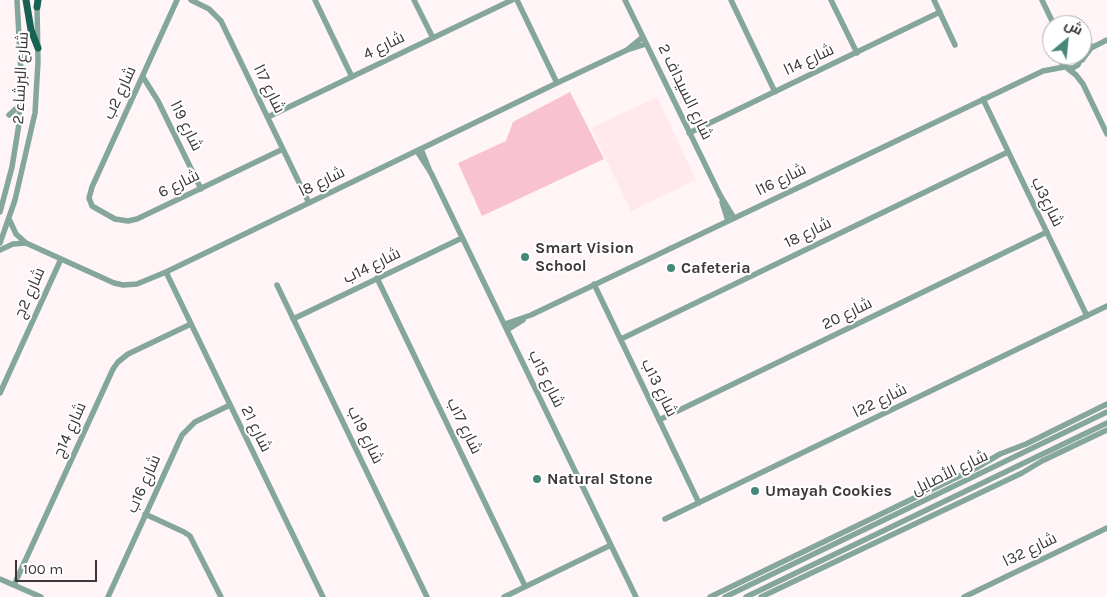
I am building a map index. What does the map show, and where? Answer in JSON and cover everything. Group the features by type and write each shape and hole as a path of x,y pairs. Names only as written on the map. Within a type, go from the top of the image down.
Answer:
{"main road":[{"path":"26,0 38,48"}],"street":[{"name":"شارع البرشاء 2","path":"0,212 15,153 20,105 21,56 17,0"},
{"name":"شارع 2ب","path":"89,198 92,187 177,0"},
{"name":"شارع 17ا","path":"191,0 209,9 221,21 309,203"},
{"path":"315,0 352,77"},
{"path":"414,0 433,38"},
{"name":"شارع 4","path":"268,117 512,0"},
{"path":"517,0 557,83"},
{"name":"شارع السيداف 2","path":"625,0 731,219"},
{"path":"731,0 775,92"},
{"path":"831,0 857,53"},
{"path":"934,0 955,45"},
{"path":"1042,0 1049,15"},
{"name":"شارع البرشاء 2","path":"0,243 10,219 35,113 38,48 37,2"},
{"name":"شارع 14ا","path":"690,133 940,12"},
{"name":"شارع 8ا","path":"10,219 16,234 26,243 108,281 123,285 137,284 166,272 627,50 644,40"},
{"path":"1094,46 1107,40"},
{"name":"شارع 16ا","path":"506,327 983,100 1043,71 1051,65"},
{"name":"شارع 16ا","path":"1043,71 1076,67 1077,65"},
{"path":"1081,65 1080,74 1083,84 1107,134"},
{"path":"1066,67 1083,84"},
{"name":"شارع 19ا","path":"143,77 158,101 201,188"},
{"name":"شارع3ب","path":"983,100 1087,316"},
{"path":"9,115 20,105"},
{"name":"شارع 6","path":"89,198 91,204 97,210 115,219 132,220 283,149"},
{"name":"شارع 15ب","path":"419,150 636,597"},
{"name":"شارع 18","path":"620,339 1008,152"},
{"name":"شارع 20","path":"659,420 1047,232"},
{"name":"شارع 14ب","path":"294,319 462,238"},
{"path":"0,250 12,244 26,243"},
{"name":"شارع 2ج","path":"0,393 61,259"},
{"name":"شارع 21","path":"166,272 322,597"},
{"name":"شارع 17ب","path":"377,278 525,586"},
{"name":"شارع 19ب","path":"277,284 428,597"},
{"name":"شارع 13ب","path":"594,284 699,503"},
{"name":"شارع 22ا","path":"665,519 1107,306"},
{"name":"شارع 14ج","path":"14,585 113,369 128,354 191,324"},
{"path":"710,597 976,468 1000,454 1026,444 1107,404"},
{"name":"شارع 16ب","path":"108,597 182,435 195,422 230,405"},
{"name":"شارع الأصايل","path":"725,597 1107,412"},
{"name":"شارع الأصايل","path":"746,597 1107,423"},
{"path":"761,597 982,492 1107,430"},
{"path":"970,489 982,492"},
{"path":"145,514 190,536 221,597"},
{"path":"885,537 893,526"},
{"name":"شارع 32ا","path":"964,597 1107,528"},
{"path":"504,597 611,545"},
{"path":"0,578 42,597"}],"shaded area":[{"path":"570,92 604,159 482,216 458,163 506,141 513,122"},
{"path":"657,97 696,180 631,211 591,128"}],"place":[{"name":"Smart Vision School","path":"525,257"},
{"name":"Cafeteria","path":"671,268"},
{"name":"Natural Stone","path":"537,479"},
{"name":"Umayah Cookies","path":"755,491"}]}
